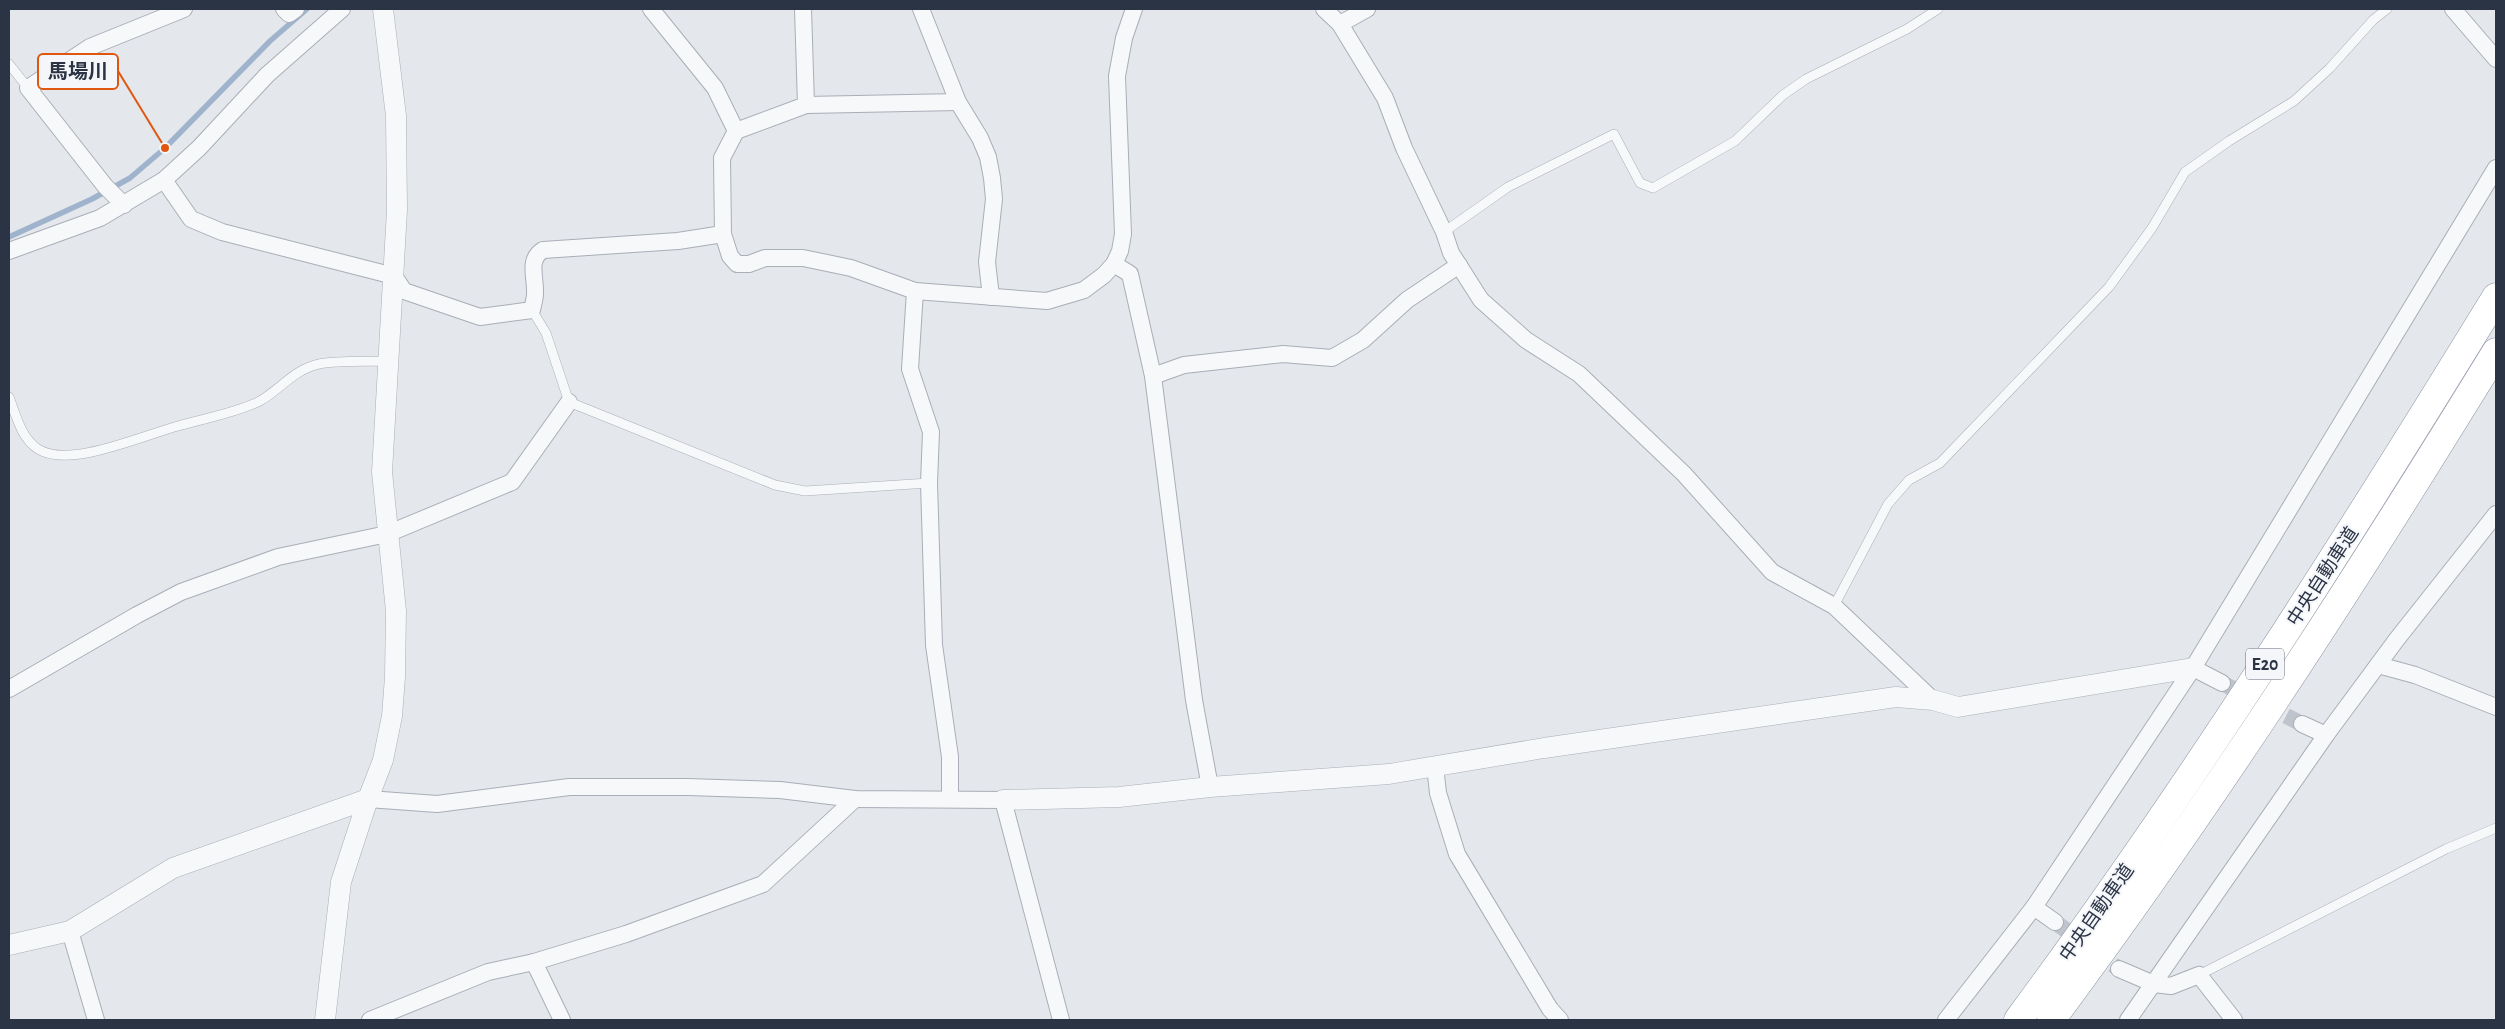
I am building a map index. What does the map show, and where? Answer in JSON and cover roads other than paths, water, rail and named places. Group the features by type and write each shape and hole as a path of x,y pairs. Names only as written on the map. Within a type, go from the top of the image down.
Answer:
{"highway":[{"name":"中央自動車道","path":"2018,1020 2067,954 2214,740 2352,531 2496,297"},
{"name":"中央自動車道","path":"2051,1020 2243,748 2375,548 2496,352"}],"street":[{"path":"122,203 105,186 28,88 90,47 184,9"},
{"path":"284,9 289,14 296,9"},
{"path":"9,251 100,218 122,203 164,180 199,148 267,75 342,9"},
{"path":"325,1020 342,882 368,799 383,760 392,716 395,677 396,611 382,472 397,210 396,116 383,9"},
{"path":"651,9 715,88 736,131"},
{"path":"803,9 806,105"},
{"path":"922,9 958,102 980,138 992,178 994,199 987,262 991,297"},
{"path":"958,102 806,105 736,131 722,158 723,234 730,256 737,264 749,264 765,258 803,258 851,268 915,291 1047,301 1060,299 1084,290 1104,275 1114,264 1123,234 1124,216 1117,76 1124,38 1134,9"},
{"path":"1324,9 1340,24 1385,98 1404,148 1444,232 1451,253 1481,300 1526,340 1579,374 1684,474 1772,572 1834,606 1933,700"},
{"path":"1340,24 1367,9"},
{"path":"2454,9 2496,59"},
{"path":"1946,1020 2034,907 2193,668 2496,168"},
{"path":"164,180 191,219 222,232 394,276 404,291 480,317 532,310 535,295 533,262 536,255 544,250 678,241 723,234"},
{"path":"1114,264 1130,274 1153,376 1194,700 1210,787"},
{"path":"1153,376 1184,365 1283,354 1332,358 1363,340 1407,300 1459,264"},
{"path":"915,291 910,369 931,432 930,483 934,645 950,757 950,799"},
{"path":"9,689 137,615 181,592 278,557 387,534 512,482 569,402"},
{"path":"2128,1020 2326,735 2496,514"},
{"path":"2378,665 2415,675 2496,707"},
{"path":"9,945 70,931 173,868 368,799 438,804 569,787 780,790 855,799 1003,800 1119,797 1210,787 1389,774 1680,728 1896,697 1933,700 1958,707 2193,668 2222,683"},
{"path":"2302,724 2326,735"},
{"path":"1435,766 1438,793 1457,854 1550,1009 1560,1020"},
{"path":"370,1020 488,972 534,962 626,934 763,884 855,799"},
{"path":"1003,800 1061,1020"},
{"path":"2034,907 2056,922"},
{"path":"70,931 96,1020"},
{"path":"534,962 562,1020"},
{"path":"2119,969 2154,984 2170,986 2199,975 2234,1020"}],"lane":[{"path":"1444,232 1508,187 1614,134 1640,183 1652,188 1735,141 1783,95 1806,79 1907,29 1938,9"},
{"path":"1834,606 1888,504 1909,480 1940,463 2109,287 2152,228 2185,172 2229,141 2294,101 2330,68 2373,20 2387,9"},
{"path":"9,64 28,88"},
{"path":"532,310 546,333 569,402 775,485 806,491 930,483"},
{"path":"9,397 24,436 38,449 56,456 108,449 177,426 227,414 259,401 292,376 319,364 388,361"},
{"path":"2199,975 2446,849 2496,828"}],"waterway":[{"path":"9,237 92,199 130,178 165,148 270,41 307,9"}],"tunnel":[{"path":"2222,683 2302,724"},
{"path":"2055,922 2119,969"}],"place":[{"name":"馬場川","path":"165,148"}]}
